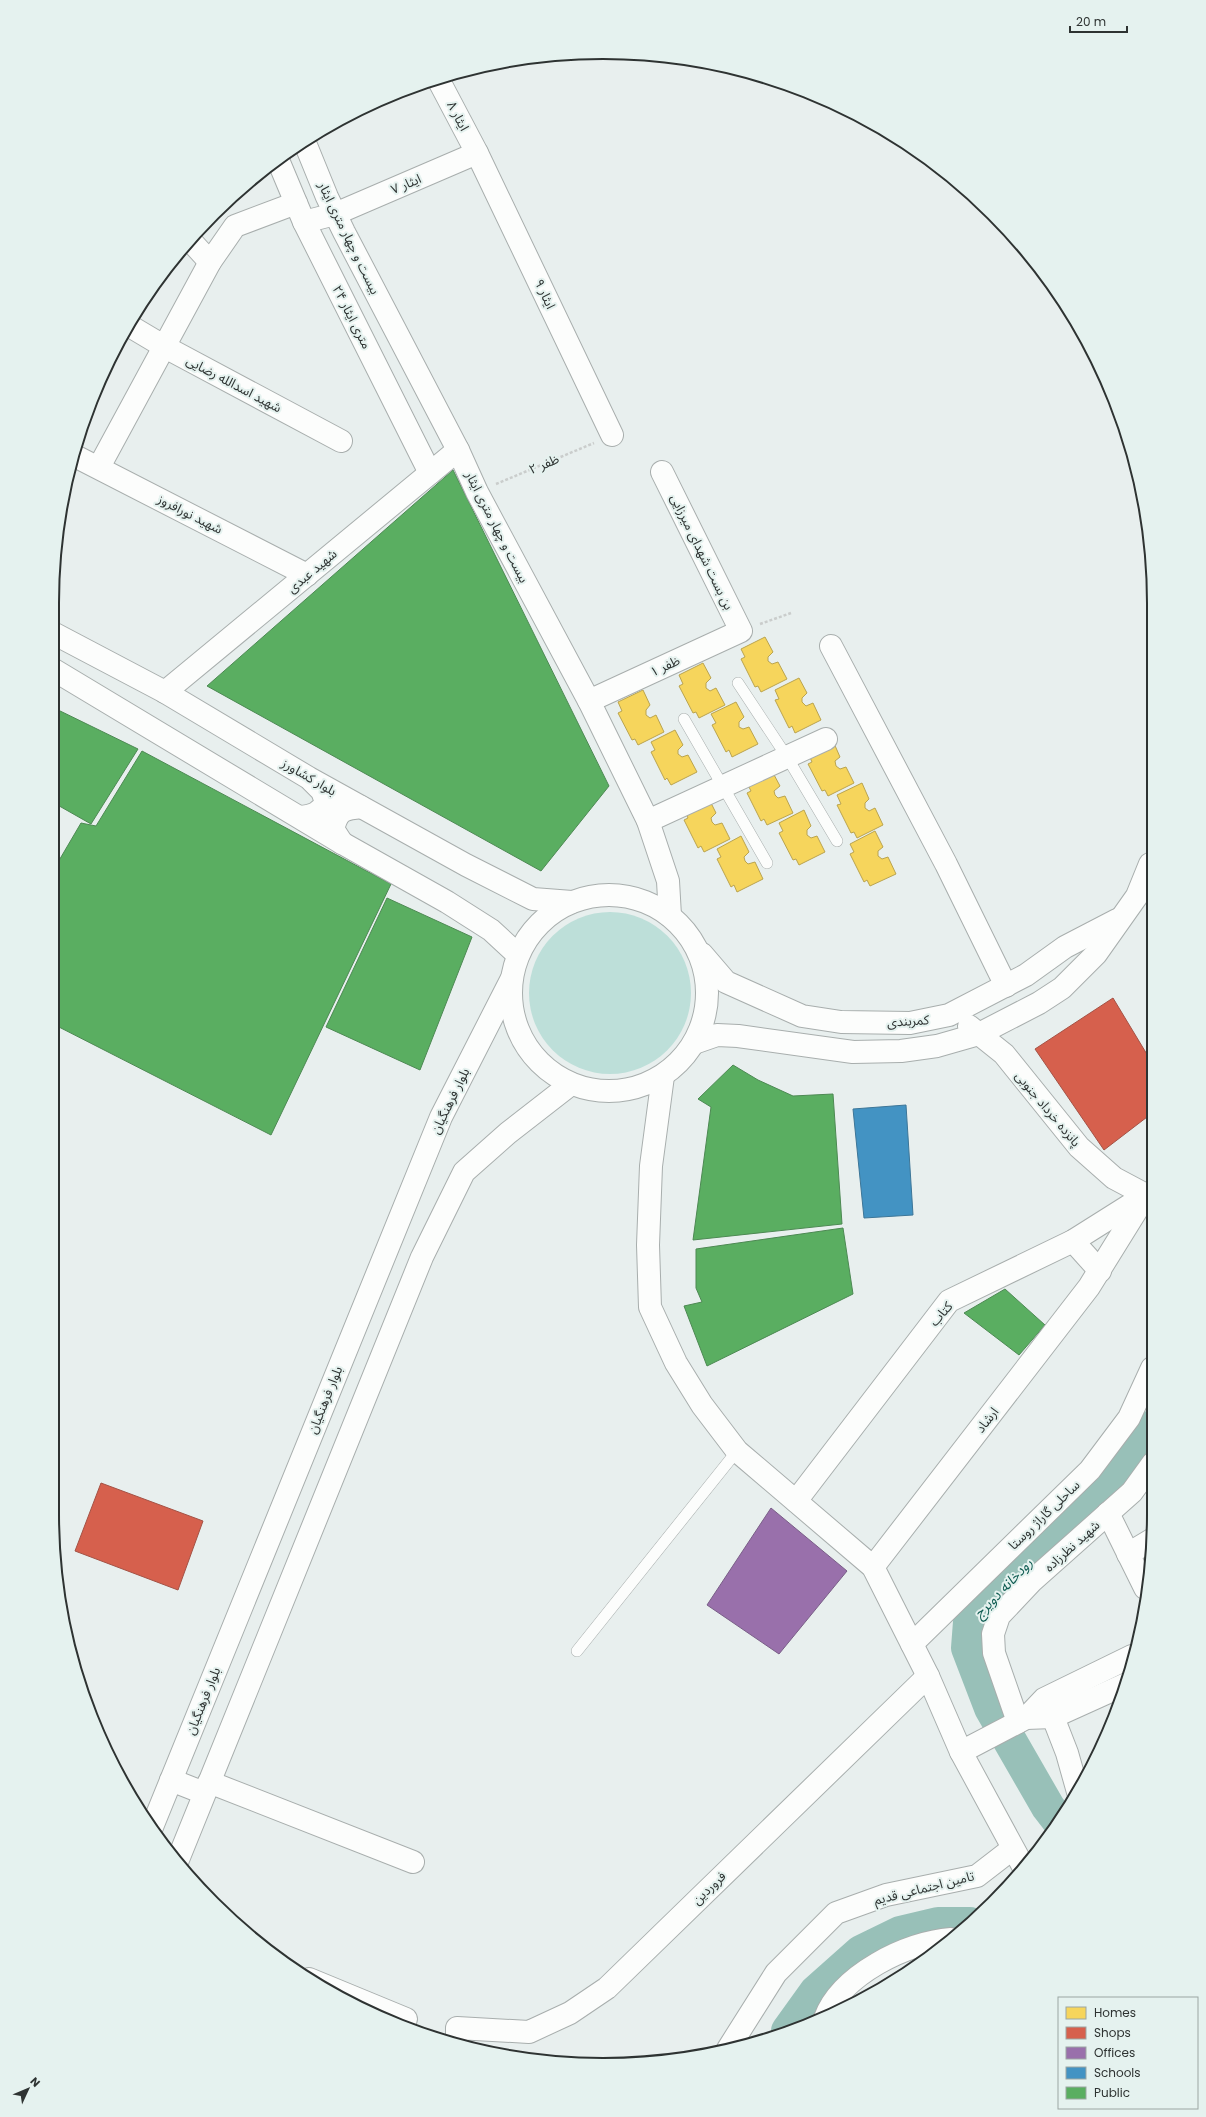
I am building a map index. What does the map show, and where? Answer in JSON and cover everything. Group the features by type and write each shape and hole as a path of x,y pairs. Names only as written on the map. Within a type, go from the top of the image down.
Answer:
{"main road":[{"name":"ایثار ۸","path":"441,84 478,153"},
{"name":"بیست و چهار متری ایثار","path":"307,147 336,214 458,450 477,492 589,701 648,821 668,881 670,916"},
{"name":"ایثار ۷","path":"99,467 210,262 235,226 304,222 336,214 478,153"},
{"name":"ایثار ۹","path":"478,153 612,435"},
{"name":"۲۴ متری ایثار","path":"280,165 304,222 430,473"},
{"path":"194,244 210,262"},
{"name":"شهید اسدالله رضایی","path":"134,328 165,347 341,441"},
{"name":"شهید عبدی","path":"166,692 458,450"},
{"name":"شهید نورافروز","path":"79,458 307,575"},
{"name":"بن بست شهدای میرزایی","path":"662,472 741,631"},
{"name":"ظفر ۱","path":"589,701 741,631"},
{"name":"بلوار کشاورز","path":"59,635 166,692 309,778 532,899 572,902"},
{"path":"831,646 946,864 1006,986"},
{"path":"59,673 342,843 472,918 491,930 518,955"},
{"path":"648,821 826,739"},
{"path":"300,817 312,816 321,810 326,802 322,791 309,778"},
{"path":"342,843 333,829 336,816 345,809 361,807"},
{"name":"کمربندی","path":"694,1044 717,1035 738,1036 853,1052 901,1051 937,1046 979,1034 1039,1003 1062,988 1096,954 1137,896 1147,871"},
{"path":"597,895 623,896 648,902 670,916 684,929 695,945 703,964 707,984 707,998 703,1025 694,1044 675,1068 641,1087 618,1092 594,1091 571,1084 549,1071 531,1053 518,1030 511,1005 511,980 518,955 531,933 549,915 572,902 597,895"},
{"name":"کمربندی","path":"695,945 726,982 802,1016 842,1022 910,1023 949,1015 1026,975 1065,947 1120,918"},
{"name":"بلوار فرهنگیان","path":"154,1821 441,1117 511,980"},
{"name":"پانزده خرداد جنوبی","path":"949,1015 966,1024 1004,1054 1079,1147 1114,1178 1147,1195"},
{"path":"662,1076 651,1166 648,1244 650,1307 676,1363 702,1405 737,1451 873,1568 928,1676 961,1752 1021,1863"},
{"path":"180,1855 422,1257 464,1172 508,1133 571,1084"},
{"name":"کتاب","path":"796,1501 950,1301 1073,1241 1147,1197"},
{"name":"ارشاد","path":"873,1568 1100,1271 1147,1199"},
{"path":"1073,1241 1100,1271"},
{"name":"ساحلی گاراژ روستا","path":"912,1644 1090,1470 1129,1418 1147,1379"},
{"name":"شهید نظرزاده","path":"1020,1721 994,1653 993,1634 999,1616 1032,1581 1132,1492 1147,1470"},
{"path":"1108,1513 1142,1583"},
{"path":"1128,1554 1146,1543"},
{"path":"961,1752 1020,1721 1044,1699 1127,1658"},
{"name":"فروردین","path":"457,2036 529,2032 570,2013 607,1988 928,1676"},
{"path":"1020,1721 1053,1717 1118,1687"},
{"path":"1053,1717 1067,1753 1076,1783"},
{"path":"171,1780 206,1788 412,1862"},
{"name":"تامین اجتماعی قدیم","path":"732,2042 776,1973 836,1913 886,1895 977,1876 1012,1849"},
{"path":"827,2010 849,1983 874,1965 908,1949 942,1940"},
{"path":"354,1997 406,2019"}],"lane":[{"path":"738,683 787,757 837,841"},
{"path":"684,719 767,863"},
{"path":"577,1652 737,1451"}],"path":[{"name":"ظفر ۲","path":"477,492 612,435"},
{"path":"741,631 791,612"}],"green space":[{"path":"610,912 641,918 655,926 667,936 677,948 685,962 691,993 685,1024 677,1038 667,1050 655,1060 641,1068 610,1074 579,1068 565,1060 553,1050 543,1038 535,1024 529,993 535,962 543,948 553,936 565,926 579,918"}],"building: Homes":[{"path":"765,637 773,652 768,657 768,661 772,664 778,662 787,679 761,692 758,686 755,687 741,659 745,657 741,649"},
{"path":"703,663 711,678 706,683 706,688 710,691 716,688 725,705 699,718 696,712 693,713 679,686 683,684 679,675"},
{"path":"799,678 807,693 802,698 802,702 806,706 813,703 821,720 795,733 792,726 789,728 775,700 779,699 775,690"},
{"path":"643,690 650,705 646,710 646,715 650,718 656,715 664,732 638,745 635,739 632,740 618,713 622,711 618,702"},
{"path":"736,702 744,717 739,722 739,727 743,729 749,727 758,744 732,757 729,750 726,752 712,725 716,723 711,714"},
{"path":"675,730 683,745 678,750 678,754 682,757 688,755 697,772 671,785 667,778 665,780 651,752 655,750 651,742"},
{"path":"833,741 840,757 835,761 836,766 840,769 846,767 854,783 828,796 825,790 822,791 808,764 812,762 808,753"},
{"path":"772,771 780,786 774,791 775,795 778,798 785,796 793,813 767,825 764,819 761,821 747,793 751,791 747,783"},
{"path":"862,783 869,799 865,803 865,808 869,811 875,808 883,825 857,838 854,832 851,833 837,805 841,804 837,795"},
{"path":"708,797 716,813 711,818 712,822 715,825 722,823 730,839 704,852 701,846 698,848 684,820 688,818 684,810"},
{"path":"804,810 811,826 807,830 807,835 811,838 817,836 825,852 799,865 796,859 793,860 779,833 783,831 779,823"},
{"path":"875,831 883,847 878,851 878,856 882,859 888,857 896,874 870,886 867,880 864,882 850,854 854,852 850,844"},
{"path":"741,836 749,852 744,857 745,861 748,864 755,862 763,879 737,892 734,885 731,887 717,859 721,857 717,849"}],"building: Shops":[{"path":"1113,998 1147,1054 1147,1117 1104,1150 1035,1049"},
{"path":"101,1483 203,1521 178,1590 75,1551"}],"building: Offices":[{"path":"771,1508 847,1571 779,1654 707,1605"}],"building: Schools":[{"path":"906,1105 913,1215 864,1218 853,1109"}],"building: Public":[{"path":"453,470 609,786 541,871 207,686"},
{"path":"59,710 138,749 91,824 59,806"},
{"path":"142,751 391,884 271,1135 59,1027 59,860 81,823 96,826"},
{"path":"387,898 472,937 420,1070 326,1027"},
{"path":"733,1065 758,1080 793,1096 833,1094 842,1224 693,1240 711,1107 698,1099"},
{"path":"843,1228 853,1294 707,1366 684,1306 702,1302 696,1288 696,1249"},
{"path":"1005,1289 1045,1325 1019,1355 964,1313"}],"waterway":[{"name":"رودخانه دویرج","path":"1055,1816 1048,1807 991,1708 968,1648 970,1622 989,1598 1121,1475 1147,1435"},
{"name":"رودخانه دویرج","path":"793,2023 816,1992 861,1952 900,1933 938,1924 961,1924"}]}
